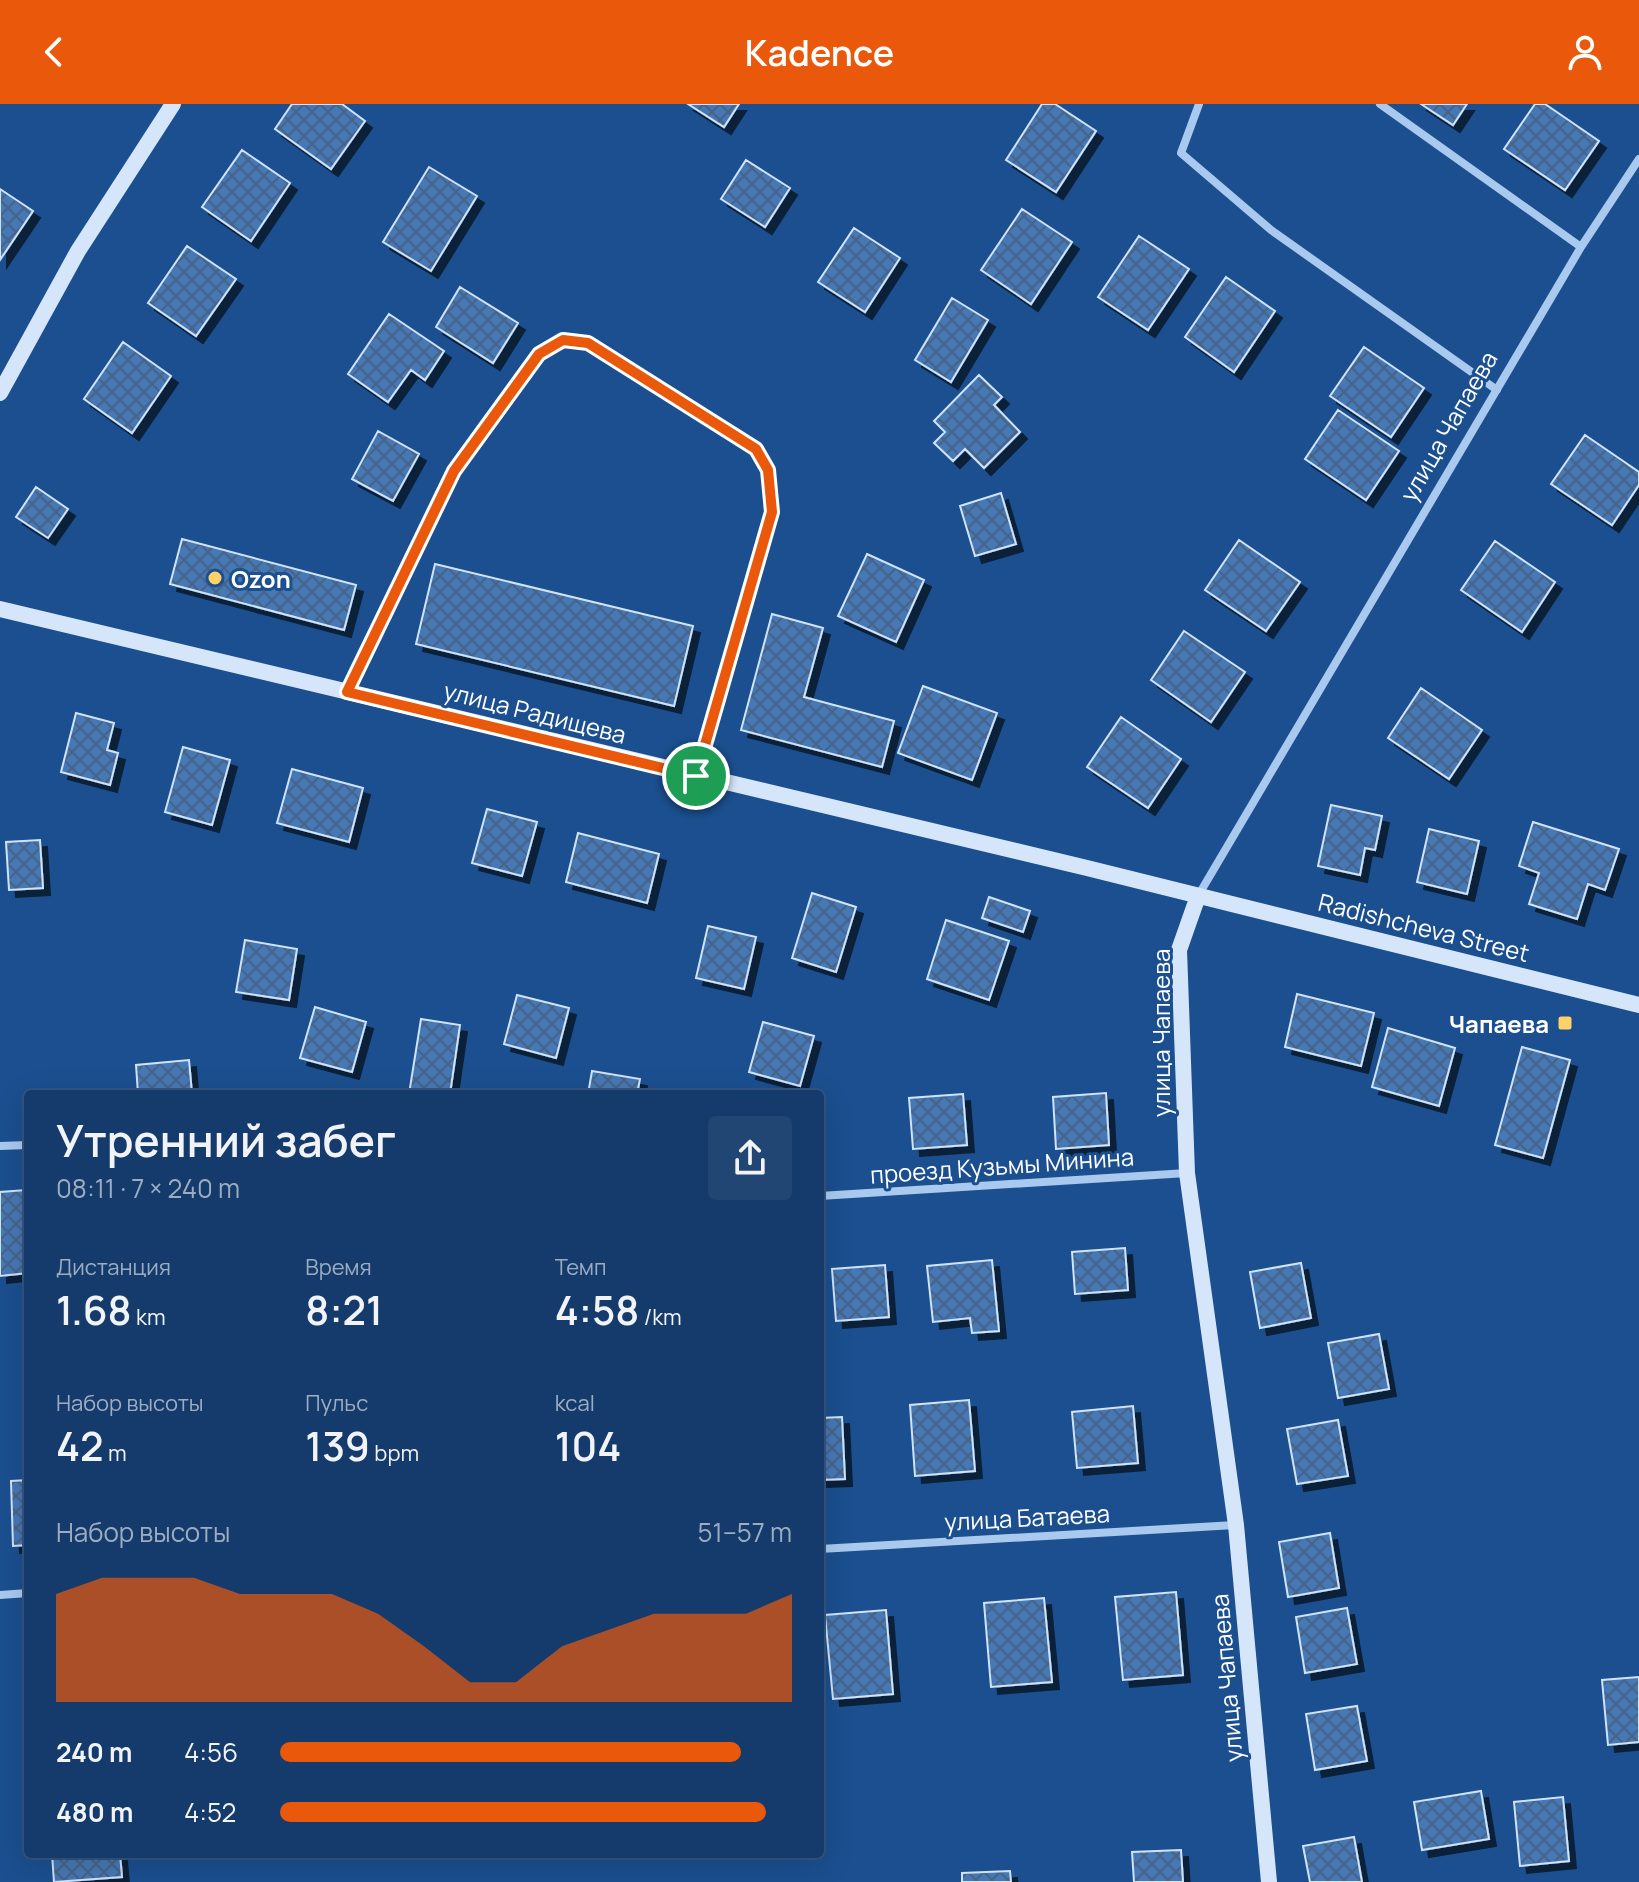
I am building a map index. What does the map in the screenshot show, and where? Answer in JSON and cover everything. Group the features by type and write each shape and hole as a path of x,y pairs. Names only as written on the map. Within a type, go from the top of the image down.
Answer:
{"main road":[{"path":"0,393 78,251 173,104"},
{"name":"улица Радищева","path":"0,609 1198,896"},
{"name":"Radishcheva Street","path":"1198,896 1639,1005"},
{"name":"улица Чапаева","path":"1198,896 1179,950 1187,1173 1236,1525 1269,1882"}],"street":[{"path":"1199,104 1181,153 1271,230 1497,390"},
{"path":"1380,104 1581,247"},
{"name":"улица Чапаева","path":"1198,896 1581,247 1639,159"},
{"path":"347,692 454,471 539,354 563,340 588,343 756,449 768,470 772,512 696,776"},
{"path":"0,1146 24,1145"},
{"name":"проезд Кузьмы Минина","path":"824,1196 1187,1173"},
{"name":"улица Батаева","path":"824,1549 1236,1525"},
{"path":"0,1595 24,1593"}],"building":[{"path":"292,104 342,104 365,121 331,169 275,129"},
{"path":"688,104 739,104 724,127"},
{"path":"1042,104 1055,104 1096,131 1056,192 1006,160"},
{"path":"1421,104 1467,104 1453,125"},
{"path":"1535,104 1545,104 1599,141 1565,190 1504,149"},
{"path":"242,150 290,183 251,241 202,207"},
{"path":"746,160 790,188 765,227 721,199"},
{"path":"429,167 477,196 431,271 383,242"},
{"path":"0,189 33,211 0,260"},
{"path":"1022,209 1072,242 1031,304 981,270"},
{"path":"854,228 900,258 865,312 818,282"},
{"path":"1139,236 1189,269 1148,330 1098,297"},
{"path":"187,246 236,279 196,336 148,303"},
{"path":"1226,277 1275,311 1234,372 1185,337"},
{"path":"460,287 518,323 493,363 436,327"},
{"path":"952,298 988,320 951,382 915,360"},
{"path":"389,314 444,351 425,380 411,370 388,402 348,374"},
{"path":"123,342 171,376 132,433 84,399"},
{"path":"1364,347 1424,388 1391,437 1330,396"},
{"path":"979,375 1002,397 994,405 1020,432 984,468 965,449 953,461 934,443 945,432 934,421"},
{"path":"1338,410 1399,451 1366,500 1305,459"},
{"path":"378,431 419,454 393,501 352,479"},
{"path":"1585,435 1639,472 1639,485 1612,525 1551,484"},
{"path":"36,487 68,509 48,538 16,517"},
{"path":"1001,493 1016,544 975,556 960,506"},
{"path":"182,539 356,585 344,630 170,584"},
{"path":"1239,540 1300,582 1266,631 1205,590"},
{"path":"1495,541 1555,582 1522,632 1461,590"},
{"path":"867,554 924,580 896,642 838,616"},
{"path":"435,564 693,626 674,706 416,644"},
{"path":"772,614 823,628 804,697 894,721 882,767 741,730"},
{"path":"1184,631 1245,672 1211,722 1151,680"},
{"path":"923,686 997,713 972,780 898,753"},
{"path":"1421,688 1482,730 1449,779 1388,738"},
{"path":"76,713 114,723 107,750 118,753 110,785 61,772"},
{"path":"1121,717 1181,759 1148,808 1087,767"},
{"path":"183,747 230,760 212,825 165,812"},
{"path":"292,769 363,788 349,842 277,823"},
{"path":"1331,805 1382,816 1375,850 1365,848 1360,875 1318,866"},
{"path":"487,809 537,822 522,876 472,863"},
{"path":"1533,822 1619,849 1605,890 1588,884 1577,919 1529,904 1539,873 1519,866"},
{"path":"1429,829 1479,841 1467,894 1417,882"},
{"path":"578,833 659,854 647,903 566,882"},
{"path":"40,840 43,888 9,890 6,842"},
{"path":"812,893 856,907 836,972 792,958"},
{"path":"989,897 1030,911 1023,932 982,918"},
{"path":"946,920 1009,941 989,1000 927,979"},
{"path":"708,926 756,937 744,989 696,978"},
{"path":"245,940 297,949 289,1000 236,992"},
{"path":"1297,994 1374,1013 1361,1066 1285,1047"},
{"path":"517,995 569,1008 556,1058 504,1044"},
{"path":"315,1007 366,1022 352,1072 300,1058"},
{"path":"421,1019 460,1025 451,1090 410,1090"},
{"path":"763,1022 814,1036 800,1086 749,1072"},
{"path":"1388,1028 1455,1048 1439,1106 1372,1087"},
{"path":"1522,1047 1570,1060 1543,1158 1495,1145"},
{"path":"189,1060 192,1090 138,1090 136,1065"},
{"path":"592,1071 640,1079 638,1090 589,1090"},
{"path":"1106,1093 1109,1145 1056,1149 1053,1097"},
{"path":"963,1094 967,1145 913,1149 909,1098"},
{"path":"24,1190 24,1273 0,1276 0,1192"},
{"path":"1125,1248 1128,1290 1075,1294 1072,1252"},
{"path":"992,1260 999,1331 972,1333 970,1318 933,1322 927,1266"},
{"path":"1301,1263 1311,1318 1260,1328 1250,1272"},
{"path":"885,1265 889,1317 836,1321 832,1269"},
{"path":"1379,1334 1389,1389 1338,1398 1328,1343"},
{"path":"969,1400 975,1471 915,1476 910,1405"},
{"path":"1133,1406 1138,1463 1077,1468 1072,1412"},
{"path":"842,1417 845,1479 824,1480 824,1418"},
{"path":"1338,1420 1348,1476 1297,1484 1287,1429"},
{"path":"24,1480 24,1545 13,1546 11,1481"},
{"path":"1330,1533 1339,1588 1288,1597 1279,1542"},
{"path":"1176,1592 1183,1675 1123,1680 1115,1597"},
{"path":"1044,1598 1052,1682 991,1687 984,1603"},
{"path":"1347,1608 1357,1664 1305,1673 1296,1617"},
{"path":"886,1610 893,1694 833,1699 825,1615"},
{"path":"1639,1677 1639,1742 1608,1745 1602,1680"},
{"path":"1357,1706 1367,1761 1315,1770 1306,1714"},
{"path":"1481,1791 1489,1839 1422,1850 1414,1802"},
{"path":"1563,1797 1569,1861 1520,1866 1514,1802"},
{"path":"1354,1837 1362,1882 1310,1882 1303,1846"},
{"path":"1181,1850 1183,1882 1134,1882 1132,1852"},
{"path":"52,1858 120,1858 122,1877 54,1882"},
{"path":"1010,1871 1011,1882 962,1882 962,1873"}],"place":[{"name":"Ozon","path":"215,578"},
{"name":"Чапаева","path":"1565,1023"}],"route":[{"path":"563,340 588,343 756,449 768,470 772,512 696,776 347,692 454,471 539,354 563,340"}]}
